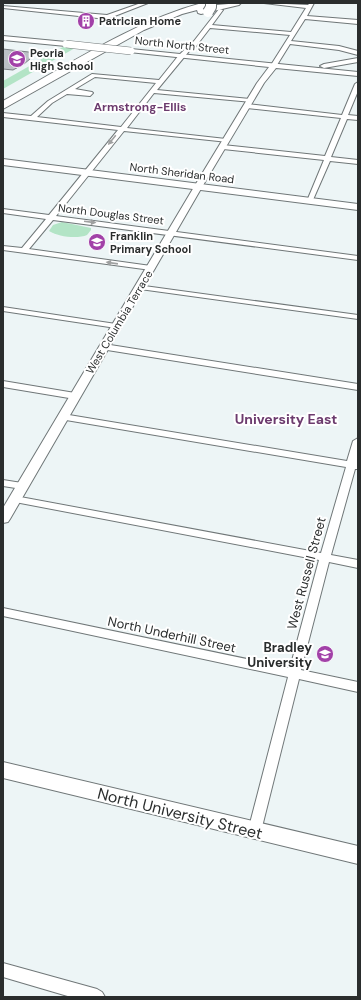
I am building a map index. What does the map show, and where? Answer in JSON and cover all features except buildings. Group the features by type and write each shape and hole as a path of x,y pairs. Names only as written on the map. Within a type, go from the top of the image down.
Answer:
{"highway":[{"path":"3,99 135,21 182,3"},
{"path":"135,21 194,3"},
{"path":"101,51 171,21 208,9 236,3"},
{"path":"135,21 149,6"},
{"path":"4,112 131,33 180,12 210,6"},
{"path":"4,112 81,72 146,35 210,6"},
{"path":"69,55 103,36"}],"main road":[{"name":"North Sheridan Road","path":"3,162 358,207"},
{"name":"North University Street","path":"3,770 358,855"}],"street":[{"path":"266,3 311,5"},
{"name":"West Columbia Terrace","path":"3,519 198,187 266,74 274,65 311,5"},
{"path":"3,7 107,17 149,6"},
{"path":"24,251 70,194 128,130 156,91 221,10"},
{"path":"303,17 358,22"},
{"path":"208,26 293,34"},
{"name":"North North Street","path":"3,38 358,74"},
{"path":"288,42 339,48 358,53"},
{"path":"89,173 121,129 156,91 160,82 184,56"},
{"path":"307,69 358,62"},
{"path":"318,70 358,62"},
{"path":"32,119 50,102 94,75 160,82"},
{"path":"310,201 358,84"},
{"path":"156,91 358,118"},
{"path":"4,112 32,119 121,129 327,159 358,162"},
{"name":"North Douglas Street","path":"3,211 358,258"},
{"path":"3,248 151,268"},
{"path":"140,287 358,317"},
{"path":"3,309 116,326"},
{"path":"104,347 358,387"},
{"path":"3,384 75,396"},
{"path":"63,417 355,465"},
{"name":"West Russell Street","path":"255,831 294,674 325,558 355,465 358,441"},
{"path":"3,483 22,486"},
{"path":"14,499 358,564"},
{"name":"North Underhill Street","path":"3,612 358,687"},
{"path":"3,970 97,997"}],"green space":[{"path":"63,47 75,48 3,89 3,81"},
{"path":"62,222 91,228 91,230 87,235 73,237 57,235 49,231 53,225"}],"place":[{"name":"Patrician Home","path":"86,21"},
{"name":"Peoria High School","path":"17,59"},
{"name":"Franklin Primary School","path":"97,242"},
{"name":"Bradley University","path":"325,654"}],"district":[{"name":"Armstrong-Ellis","path":"140,107"},
{"name":"University East","path":"286,419"}]}
